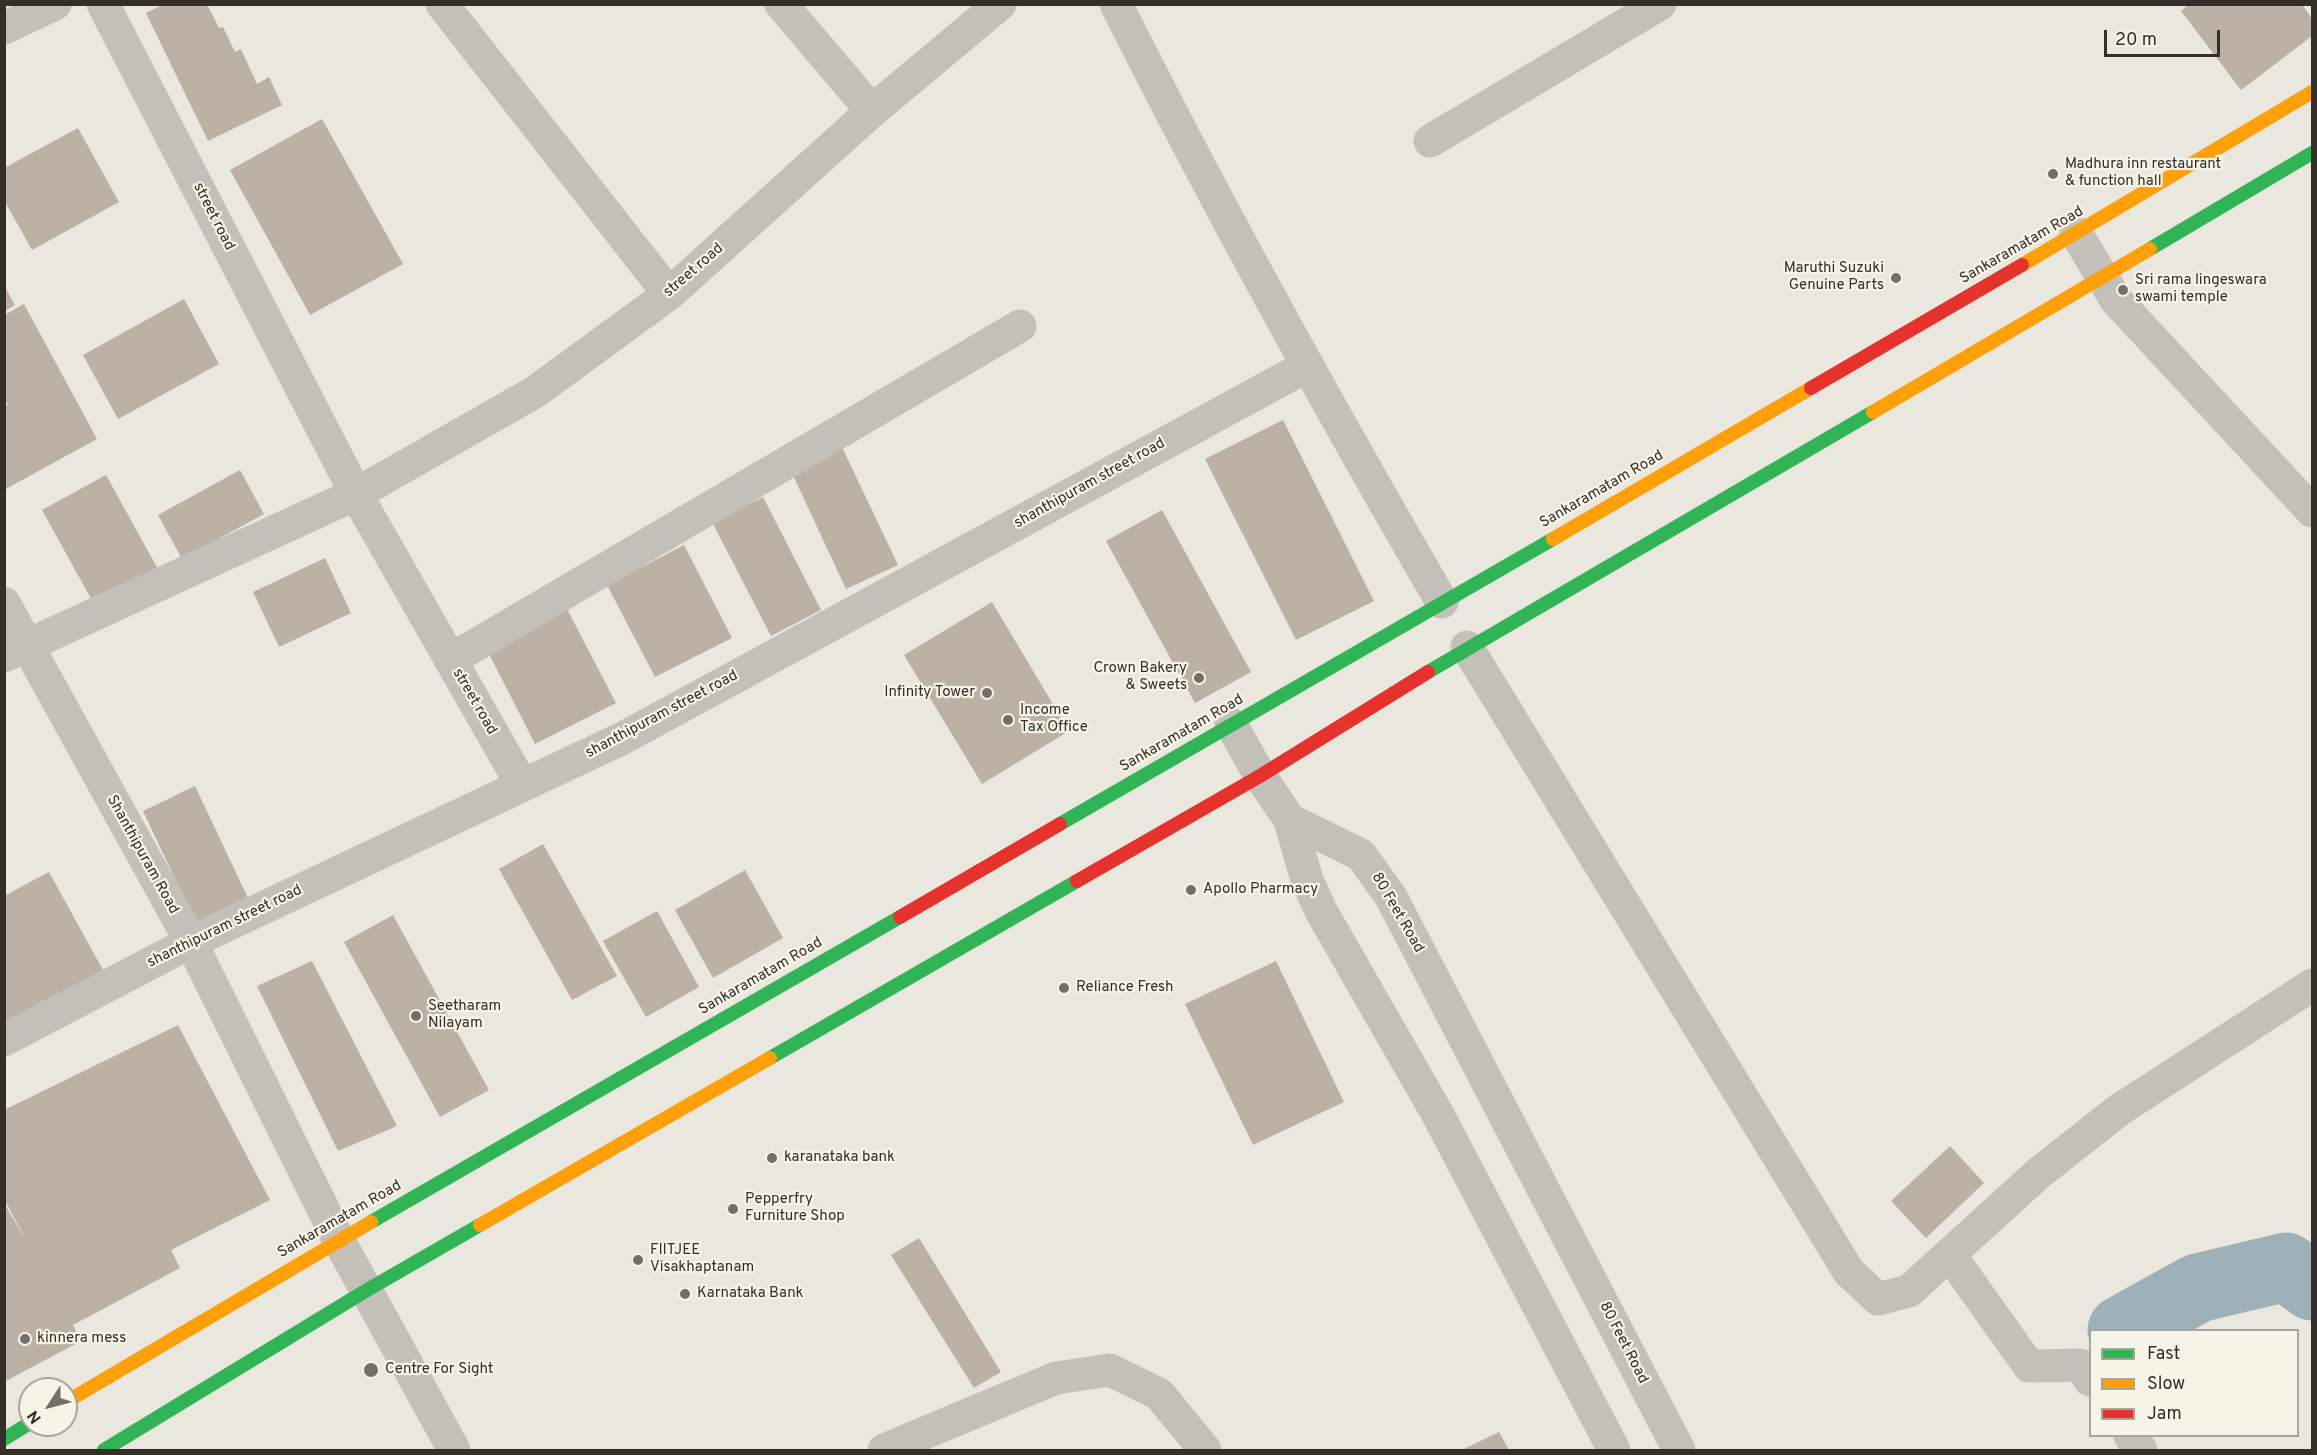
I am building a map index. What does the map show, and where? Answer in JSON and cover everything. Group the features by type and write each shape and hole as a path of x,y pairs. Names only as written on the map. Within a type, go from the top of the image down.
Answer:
{"main road":[{"name":"Sankaramatam Road","path":"78,1395 338,1239 1232,724 2076,233 2313,92"},
{"path":"104,1450 368,1290 1260,776 1467,647 1898,398 2313,153"},
{"path":"4,1439 18,1430"}],"street":[{"path":"4,28 55,4"},
{"name":"street road","path":"103,4 356,494 522,785"},
{"path":"442,4 669,294"},
{"path":"781,4 872,111"},
{"name":"street road","path":"15,650 356,494 535,392 669,294 872,111 999,4"},
{"path":"1116,4 1174,120 1307,366 1442,602"},
{"path":"1430,141 1660,4"},
{"path":"2076,233 2116,300 2313,511"},
{"path":"450,660 1020,326"},
{"name":"shanthipuram street road","path":"4,1040 191,942 622,738 1307,366"},
{"name":"Shanthipuram Road","path":"4,603 15,650 191,942 338,1239 454,1450"},
{"path":"1467,647 1849,1272 1878,1299 1909,1292 2039,1173 2119,1110 2313,985"},
{"path":"1232,724 1260,776 1290,820 1307,880 1321,911 1437,1113 1614,1450"},
{"name":"80 Feet Road","path":"1290,820 1361,855 1391,897 1679,1450"},
{"path":"1950,1255 2029,1366 2080,1365 2089,1377"},
{"path":"884,1450 1056,1378 1110,1370 1159,1394 1204,1450"},
{"path":"2131,1437 2141,1450"}],"building":[{"path":"164,4 207,4 219,28 223,27 235,52 241,49 257,84 269,77 282,105 208,141 146,13"},
{"path":"2189,4 2302,4 2312,19 2312,36 2241,90 2181,11"},
{"path":"322,119 403,264 310,315 230,170"},
{"path":"78,128 119,202 32,250 4,200 4,168"},
{"path":"5,287 15,305 5,311"},
{"path":"184,299 219,364 118,419 83,355"},
{"path":"24,304 97,439 4,490 4,406 8,405 4,399 4,315"},
{"path":"1283,420 1374,601 1296,640 1205,459"},
{"path":"841,445 898,565 846,589 790,469"},
{"path":"240,470 264,514 182,559 158,515"},
{"path":"106,475 159,571 95,606 42,510"},
{"path":"763,497 821,610 771,636 712,522"},
{"path":"1162,510 1251,672 1195,703 1106,541"},
{"path":"684,545 732,638 655,677 607,585"},
{"path":"325,558 351,613 279,647 253,592"},
{"name":"Infinity Tower","path":"992,602 1069,731 982,784 904,655"},
{"path":"567,609 616,703 535,744 487,650"},
{"path":"195,786 248,898 196,923 143,811"},
{"path":"543,844 617,976 572,1000 499,869"},
{"path":"745,870 783,938 713,978 675,910"},
{"path":"49,872 108,979 4,1035 4,896"},
{"path":"657,911 699,987 646,1017 603,941"},
{"name":"Seetharam Nilayam","path":"393,915 489,1090 440,1117 344,942"},
{"path":"312,961 397,1126 338,1151 257,986"},
{"path":"1276,961 1344,1102 1253,1145 1185,1004"},
{"path":"178,1025 270,1200 171,1250 180,1268 73,1325 81,1341 4,1382 4,1203 27,1242 4,1199 4,1110"},
{"path":"1950,1146 1984,1183 1926,1238 1891,1201"},
{"path":"919,1238 1001,1372 974,1388 891,1255"},
{"path":"1499,1432 1509,1450 1462,1450"}],"waterway":[{"path":"2124,1329 2198,1288 2286,1267 2312,1286"}],"traffic: fast":[{"path":"2150,249 2312,153"},
{"path":"1428,672 1873,412"},
{"path":"1060,824 1553,539"},
{"path":"770,1058 1077,881"},
{"path":"371,1222 900,917"},
{"path":"104,1450 367,1290 480,1225"},
{"path":"4,1439 18,1430"}],"traffic: slow":[{"path":"2022,265 2312,92"},
{"path":"1873,412 2150,249"},
{"path":"1553,539 1811,388"},
{"path":"480,1225 770,1058"},
{"path":"78,1395 371,1222"}],"traffic: jam":[{"path":"1811,388 2022,265"},
{"path":"1077,881 1260,776 1428,672"},
{"path":"900,917 1060,824"}],"place":[{"name":"Madhura inn restaurant & function hall","path":"2053,174"},
{"name":"Maruthi Suzuki Genuine Parts","path":"1896,278"},
{"name":"Sri rama lingeswara swami temple","path":"2123,290"},
{"name":"Crown Bakery & Sweets","path":"1199,678"},
{"name":"Infinity Tower","path":"987,693"},
{"name":"Income Tax Office","path":"1008,720"},
{"name":"Apollo Pharmacy","path":"1191,890"},
{"name":"Reliance Fresh","path":"1064,988"},
{"name":"Seetharam Nilayam","path":"416,1016"},
{"name":"karanataka bank","path":"772,1158"},
{"name":"Pepperfry Furniture Shop","path":"733,1209"},
{"name":"FIITJEE Visakhaptanam","path":"638,1260"},
{"name":"Karnataka Bank","path":"685,1294"},
{"name":"kinnera mess","path":"25,1339"},
{"name":"Centre For Sight","path":"371,1370"}]}
